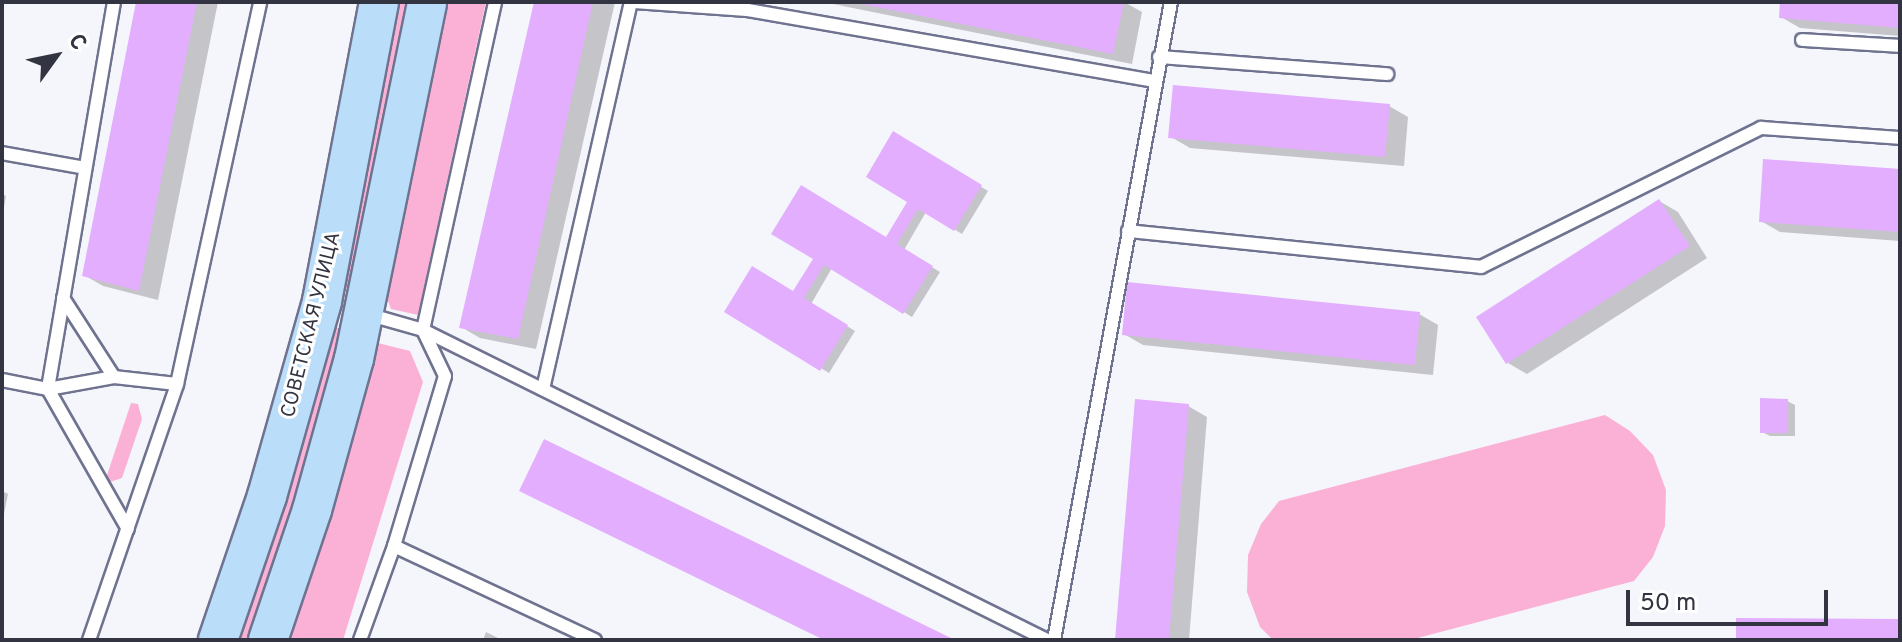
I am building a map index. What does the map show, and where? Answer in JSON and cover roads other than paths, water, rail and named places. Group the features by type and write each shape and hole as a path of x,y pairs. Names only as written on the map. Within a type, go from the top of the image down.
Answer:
{"main road":[{"name":"СОВЕТСКАЯ УЛИЦА","path":"218,640 267,496 322,301 379,2"},
{"path":"268,640 312,510 364,313 427,2"}],"lane":[{"path":"114,2 48,389 128,529"},
{"path":"89,640 177,384 260,2"},
{"path":"360,640 394,546 445,376 423,330 495,2"},
{"path":"543,389 632,2 751,6 1155,81"},
{"path":"1054,640 1171,2"},
{"path":"1802,40 1900,46"},
{"path":"1159,57 1387,74"},
{"path":"1128,231 1481,267 1761,128 1900,138"},
{"path":"2,153 85,168"},
{"path":"63,298 114,377"},
{"path":"364,313 423,330 1047,640"},
{"path":"2,380 48,389 114,377 177,384"},
{"path":"394,546 595,640"}]}
